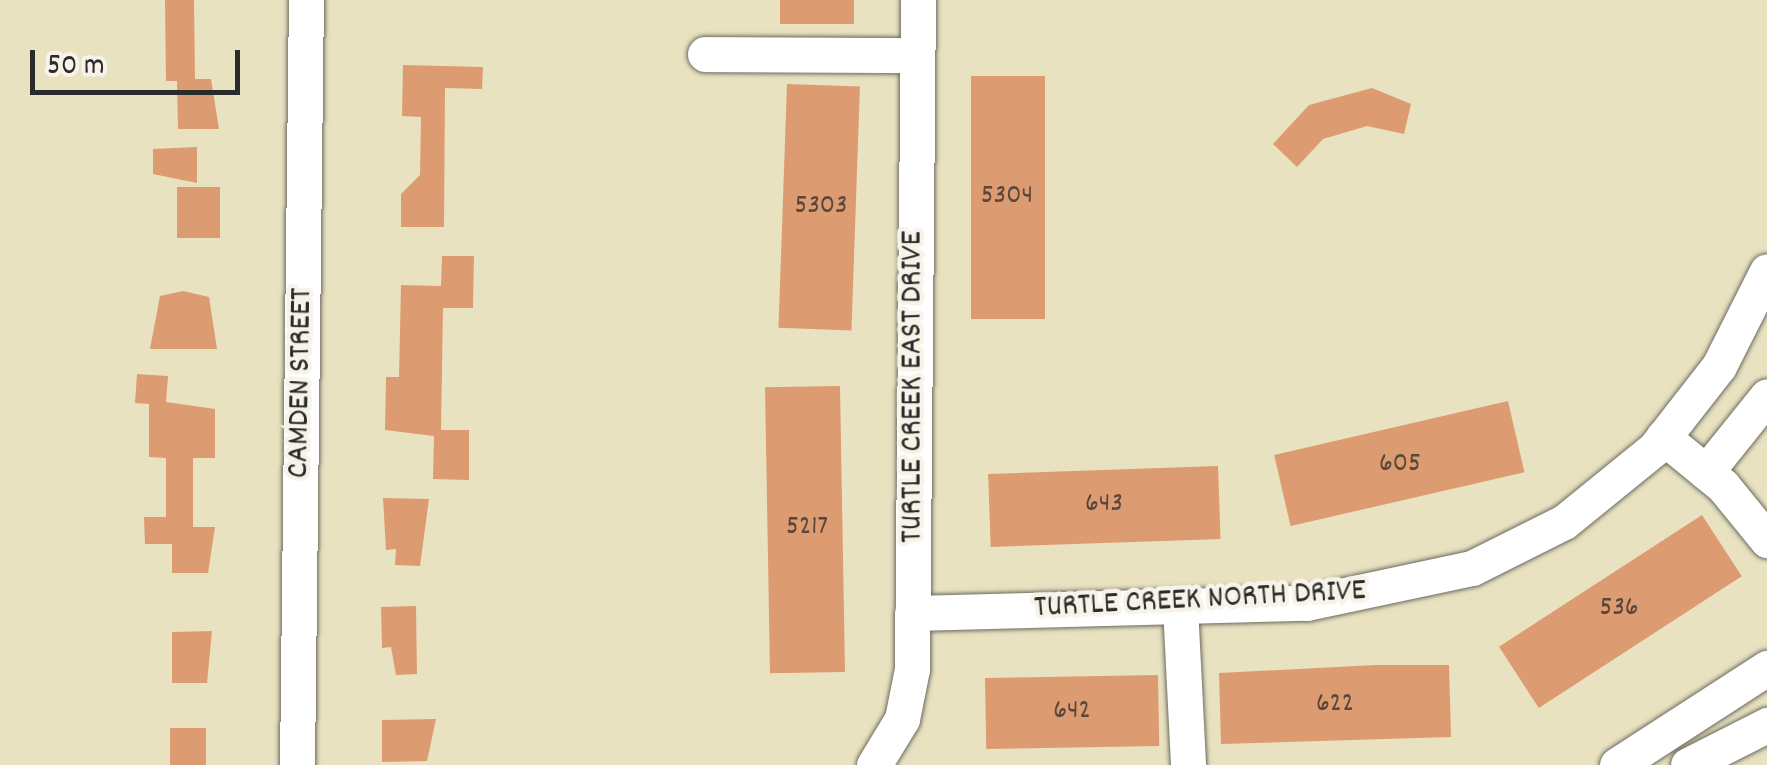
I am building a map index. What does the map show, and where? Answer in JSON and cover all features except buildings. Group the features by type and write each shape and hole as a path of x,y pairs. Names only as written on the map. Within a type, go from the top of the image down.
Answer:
{"street":[{"name":"CAMDEN STREET","path":"298,765 306,0"},
{"name":"TURTLE CREEK EAST DRIVE","path":"874,765 906,706 912,613 918,0"},
{"path":"705,54 917,55"},
{"name":"TURTLE CREEK NORTH DRIVE","path":"912,613 1334,601 1435,582 1564,522 1664,438 1732,345 1767,271"},
{"path":"1706,472 1767,396"},
{"path":"1664,438 1706,472 1767,540"},
{"path":"1180,606 1188,765"},
{"path":"1617,765 1767,668"},
{"path":"1688,765 1755,744"}]}
